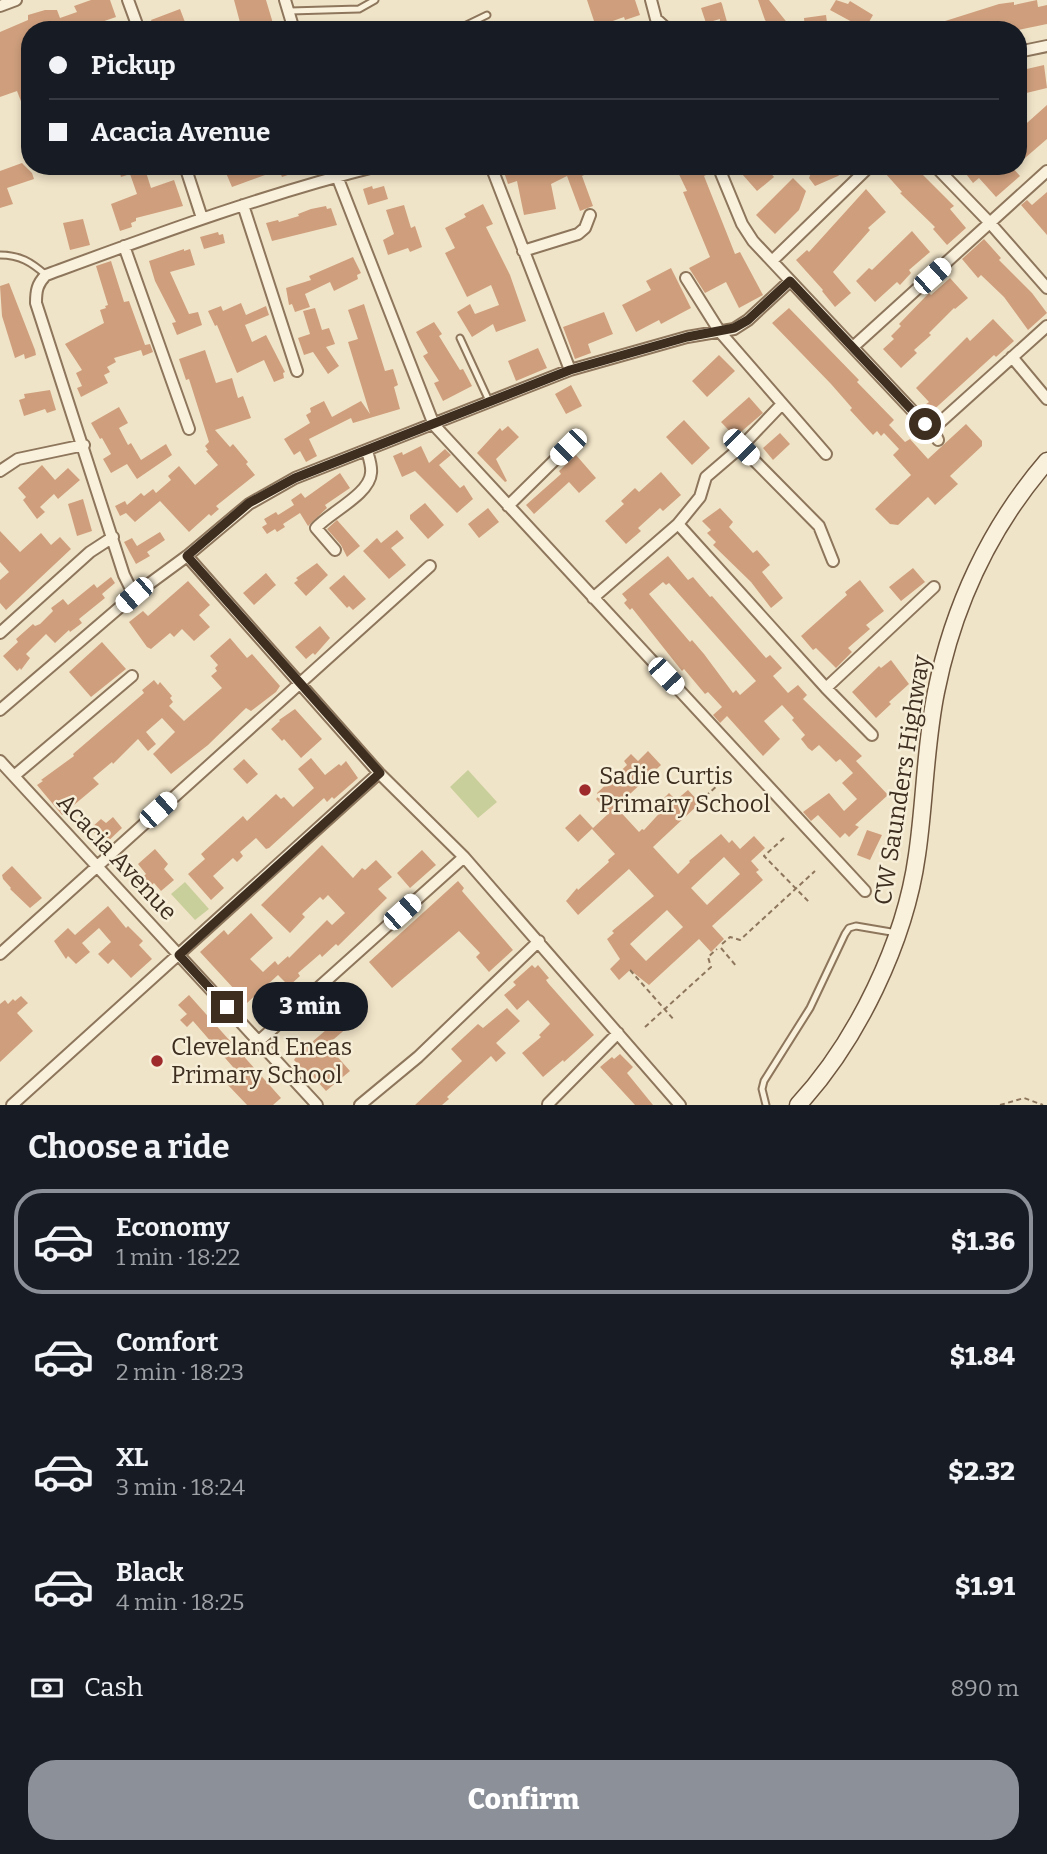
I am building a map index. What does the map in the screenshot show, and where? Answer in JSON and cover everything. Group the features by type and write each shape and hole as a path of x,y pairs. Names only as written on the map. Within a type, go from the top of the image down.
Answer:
{"main road":[{"name":"CW Saunders Highway","path":"797,1105 825,1071 855,1025 869,1001 898,933 917,858 930,724 943,659 983,555 1015,502 1047,461"}],"street":[{"path":"0,6 16,0"},
{"path":"128,0 136,21"},
{"path":"651,0 658,21"},
{"path":"1027,50 1047,46"},
{"path":"853,347 1047,171"},
{"path":"188,175 202,218"},
{"path":"134,595 124,575 37,303 39,281 46,275 124,246 327,175"},
{"path":"336,175 434,425 866,891"},
{"path":"494,175 570,370"},
{"path":"722,175 742,224 753,241 923,422 932,427 938,440"},
{"path":"772,261 861,175"},
{"path":"944,175 1047,288"},
{"path":"243,205 297,371"},
{"path":"523,251 578,234 585,228 590,215"},
{"path":"124,246 189,429"},
{"path":"686,278 720,332 826,454"},
{"path":"0,710 134,595 187,556 249,503 295,478 570,370 687,337 734,328 748,320 790,281"},
{"path":"932,427 1047,326"},
{"path":"1012,357 1047,399"},
{"path":"593,598 678,524 700,498 706,477 741,447 782,404"},
{"path":"0,471 18,459 84,445"},
{"path":"508,506 568,447"},
{"path":"741,447 819,526 833,561"},
{"path":"335,550 316,528 360,493 370,481 372,471 367,451"},
{"path":"678,524 872,735"},
{"path":"0,634 90,552 113,537"},
{"path":"187,556 380,773 464,857 680,1105"},
{"path":"0,954 430,566"},
{"path":"826,688 934,587"},
{"path":"13,776 132,676"},
{"name":"Acacia Avenue","path":"0,761 317,1105"},
{"path":"12,1105 380,773"},
{"path":"259,1041 464,857"},
{"path":"360,1105 418,1057 539,941"},
{"path":"548,1104 618,1033"}],"lane":[{"path":"286,5 359,9 375,0"},
{"path":"475,21 487,15"},
{"path":"0,255 12,255 30,261 46,275"},
{"path":"460,338 489,403"},
{"path":"766,1105 762,1089 764,1081 810,1008 849,928 856,926 898,933"}],"path":[{"path":"699,802 728,776"},
{"path":"784,838 764,856 809,902"},
{"path":"645,1027 711,967 708,957 730,937 740,940 815,871"},
{"path":"720,947 737,967"},
{"path":"630,970 675,1021"},
{"path":"1000,1105 1024,1098 1043,1105"}],"green space":[{"path":"468,770 497,802 478,818 450,787"},
{"path":"185,882 209,909 195,920 171,894"}],"building":[{"path":"91,0 110,0 116,17 104,21 26,21 28,15 45,10 57,10 60,18 77,12 74,6"},
{"path":"234,0 266,0 272,21 240,21"},
{"path":"587,0 635,0 640,15 625,20 624,17 613,21 594,21"},
{"path":"758,0 769,0 786,21 765,20"},
{"path":"836,0 848,4 850,1 873,15 870,21 850,21 830,10"},
{"path":"1037,0 1038,7 1047,5 1047,24 1027,28 1027,21 945,21 999,4 1014,2 1014,5"},
{"path":"721,2 727,21 705,21 701,8"},
{"path":"180,9 185,21 151,21"},
{"path":"826,15 827,21 804,21 804,18"},
{"path":"21,23 21,101 17,91 0,97 0,32"},
{"path":"1044,65 1047,88 1027,93 1027,69"},
{"path":"1047,105 1047,139 1027,156 1027,123"},
{"path":"21,163 21,175 33,175 34,179 7,188 13,204 0,208 0,171"},
{"path":"130,175 147,175 151,188 174,180 183,206 136,218 136,221 131,223 132,227 120,231 111,204 137,194"},
{"path":"227,175 265,175 232,187"},
{"path":"505,175 584,175 582,176 593,206 580,211 567,176 551,184 556,209 524,215 517,181 508,184"},
{"path":"679,175 706,175 704,176 735,254 740,252 763,295 739,308 726,282 705,293 689,268 710,257 683,192 687,191"},
{"path":"743,175 772,175 774,177 757,191"},
{"path":"810,175 839,175 815,186 809,178"},
{"path":"887,175 923,175 954,206 950,209 966,228 947,245 933,229 935,227 900,193 902,192"},
{"path":"967,175 1020,176 996,197 979,178 973,183"},
{"path":"793,178 806,191 799,210 775,234 756,215"},
{"path":"372,186 373,189 384,186 388,199 368,205 363,189"},
{"path":"866,189 886,212 868,228 870,230 833,272 851,293 835,307 796,260 807,250 809,252"},
{"path":"1047,192 1047,235 1021,205 1027,200 1032,205"},
{"path":"483,204 493,224 486,227 510,275 526,321 496,332 493,324 472,337 457,312 470,304 475,314 499,305 491,285 467,297 445,253 455,248 445,228"},
{"path":"404,205 411,228 415,226 422,247 410,252 408,248 388,255 383,240 394,234 386,210"},
{"path":"326,206 327,209 331,208 337,225 272,241 266,223 279,222"},
{"path":"83,219 90,245 70,250 63,223"},
{"path":"912,231 930,252 909,270 911,273 900,285 897,282 875,302 856,281 869,268 872,270"},
{"path":"218,232 219,235 223,234 225,243 204,249 200,237"},
{"path":"984,239 1001,258 999,260 1032,293 1047,313 1028,330 1004,297 981,275 978,278 962,259"},
{"path":"190,249 195,265 170,272 189,314 198,312 202,325 177,335 172,323 176,322 155,281 149,261"},
{"path":"353,257 361,273 357,275 358,279 334,291 330,282 305,294 310,307 295,312 292,304 289,305 286,288 311,280 309,276"},
{"path":"111,261 124,302 129,301 145,345 150,344 153,352 143,356 141,350 114,358 116,362 107,367 110,372 104,375 108,383 81,397 77,388 82,386 76,373 82,370 65,344 104,323 100,310 108,305 96,266"},
{"path":"671,268 691,308 661,324 659,320 636,332 622,305 651,290 646,281"},
{"path":"950,278 968,298 929,333 931,335 914,350 917,353 901,368 883,349 894,339 891,336 901,326 899,324 929,293 931,295"},
{"path":"9,283 35,350 36,355 25,359 24,354 15,358 2,316 0,286"},
{"path":"241,303 246,315 266,306 269,315 245,325 252,342 266,335 285,372 284,378 274,382 264,360 237,373 217,325 215,326 208,311 221,306 223,311"},
{"path":"364,304 385,371 393,369 398,385 394,387 400,409 353,423 351,418 309,439 317,456 306,462 300,451 294,455 284,439 310,423 306,415 311,412 310,408 324,401 332,417 361,401 370,414 348,342 358,339 348,310"},
{"path":"315,308 322,330 329,328 335,344 326,347 339,366 328,374 313,352 304,355 298,338 310,334 303,311"},
{"path":"789,308 894,420 889,425 905,442 910,439 928,459 966,424 982,441 982,446 950,476 958,484 935,505 928,497 898,525 890,524 875,509 911,475 893,455 899,449 884,433 881,436 877,431 873,435 831,384 772,323"},
{"path":"604,312 613,334 588,344 591,353 575,359 563,327"},
{"path":"993,319 1014,341 996,357 994,355 929,414 922,407 929,402 916,388 967,337 970,341"},
{"path":"434,322 442,334 439,336 472,386 443,401 434,383 439,381 423,356 428,353 416,332"},
{"path":"538,348 547,368 516,381 508,361"},
{"path":"205,350 216,383 232,378 238,398 243,396 251,418 215,430 230,447 233,444 255,475 216,506 219,509 211,516 209,514 189,532 160,501 135,522 126,513 120,516 115,506 125,501 127,505 141,493 144,496 153,489 156,493 171,480 168,476 179,466 195,485 218,465 206,451 208,450 205,446 209,442 189,379 186,380 179,359"},
{"path":"719,355 735,371 707,397 692,381"},
{"path":"571,385 582,406 566,414 555,394"},
{"path":"50,390 56,410 47,413 45,409 24,416 19,400 25,398 24,394"},
{"path":"749,397 763,413 735,437 721,422"},
{"path":"119,407 128,423 119,428 128,445 131,443 141,460 166,444 172,455 137,479 127,464 111,473 103,459 111,454 91,423"},
{"path":"684,420 710,448 692,465 666,437"},
{"path":"508,426 519,437 496,459 507,481 505,482 477,453 500,428 502,431"},
{"path":"780,433 790,444 773,460 763,448"},
{"path":"421,446 429,463 445,449 451,455 439,465 460,488 464,485 473,499 457,513 415,471 402,477 393,456 402,452 403,455"},
{"path":"576,455 596,478 579,493 569,482 534,514 526,505 561,474 559,471"},
{"path":"42,465 55,480 68,468 80,480 58,499 54,494 40,507 45,512 37,519 23,500 26,497 18,488"},
{"path":"661,472 681,495 663,511 660,508 638,528 641,531 626,544 605,521 624,504 621,501 635,488 639,492"},
{"path":"340,473 350,488 325,505 327,508 308,526 300,513 283,524 285,527 267,534 262,527 267,524 264,519 276,512 278,515 294,505 291,500 301,493 305,498"},
{"path":"83,499 92,531 77,536 68,504"},
{"path":"425,503 444,525 428,539 410,519 410,515"},
{"path":"488,508 499,522 479,538 468,524"},
{"path":"720,508 733,522 729,527 753,553 757,550 770,565 762,572 783,598 771,608 751,582 713,545 716,542 707,533 711,530 702,521"},
{"path":"337,520 360,546 347,557 327,529"},
{"path":"397,530 404,538 391,548 406,565 389,579 363,551 377,538 381,543"},
{"path":"0,531 20,552 41,533 51,545 60,537 71,549 6,610 0,603 0,580 9,572 0,562"},
{"path":"160,532 165,540 147,552 150,556 136,564 124,542 132,538 137,546"},
{"path":"668,556 688,580 693,577 710,597 712,596 766,658 770,655 782,668 773,676 788,693 798,685 807,695 803,699 862,756 856,761 888,795 855,825 859,827 849,837 845,833 840,838 818,815 811,821 803,812 829,793 844,811 857,799 842,783 853,773 840,759 836,762 819,745 812,751 808,748 801,739 805,735 782,705 764,721 780,739 763,756 727,716 720,723 713,715 722,707 708,692 705,694 684,669 682,671 632,608 630,610 624,603 627,600 622,594","holes":["663,582 666,585 669,583 756,681 740,695 736,690 733,693 704,654 692,640 690,642 649,594"]},
{"path":"317,563 328,575 306,596 294,583 298,580 296,578"},
{"path":"913,568 925,582 901,601 889,587"},
{"path":"266,573 276,585 254,605 243,593"},
{"path":"344,575 366,599 353,610 349,606 347,608 329,588"},
{"path":"111,577 115,583 102,594 105,598 79,619 82,623 70,632 69,630 55,643 46,634 26,654 30,658 21,670 20,668 17,671 3,656 18,642 16,639 33,624 40,624 53,611 51,608 63,599 68,605 94,584 97,588"},
{"path":"860,580 884,611 866,625 870,629 848,648 852,652 836,668 816,648 813,650 801,636"},
{"path":"188,581 210,605 199,615 210,627 194,641 182,629 174,637 170,633 151,649 147,647 129,622 143,611 148,616"},
{"path":"320,626 330,638 315,655 313,653 306,659 295,647"},
{"path":"230,638 247,658 252,654 280,686 276,692 251,711 246,708 208,745 171,774 153,754 175,732 162,718 146,732 156,744 148,751 138,739 113,764 112,762 93,778 99,784 62,815 37,785 43,781 41,780 74,756 73,754 144,693 142,690 154,680 158,685 160,682 172,696 170,698 173,702 169,706 184,721 222,688 211,676 217,671 215,668 218,665 210,656"},
{"path":"102,642 126,669 91,697 69,672"},
{"path":"891,660 909,684 876,718 852,692 879,666 881,668"},
{"path":"295,709 322,739 301,758 271,729"},
{"path":"648,751 661,765 616,807 639,832 667,805 662,800 669,793 676,800 688,790 700,803 653,847 678,874 721,834 729,843 732,840 740,849 754,836 765,848 751,861 763,880 712,926 724,939 711,952 699,939 649,985 630,970 619,980 610,969 620,959 607,939 614,933 612,931 654,896 629,869 578,915 566,901 615,854 592,829 609,813 596,799 599,796 597,793 627,765 624,761 631,754 638,761","holes":["724,857 740,874 707,905 691,888","667,910 683,927 646,961 630,944"]},
{"path":"311,758 325,775 346,761 358,778 334,799 332,797 327,802 324,798 269,848 266,849 256,838 240,852 243,856 237,862 233,858 213,876 224,888 211,900 188,874 205,859 201,854 243,816 247,821 276,794 281,799 284,797 293,807 314,788 298,769"},
{"path":"244,759 258,774 247,784 233,769"},
{"path":"580,814 593,828 578,842 565,828"},
{"path":"113,817 122,828 104,845 91,828 101,819 106,823"},
{"path":"867,830 882,835 870,860 857,855"},
{"path":"322,845 353,878 362,868 365,870 376,860 392,877 378,889 387,898 338,946 336,944 322,957 320,954 298,973 300,976 289,986 278,975 247,1003 200,952 224,930 228,935 251,913 273,938 250,959 263,972 275,961 278,965 288,956 289,958 327,920 332,925 345,913 328,895 323,900 320,897 302,914 305,917 290,933 261,905"},
{"path":"155,849 168,864 164,869 174,880 161,891 154,883 148,888 140,879 146,874 138,864"},
{"path":"422,850 436,865 410,888 397,873"},
{"path":"12,866 42,898 30,908 3,879 2,875"},
{"path":"458,881 464,888 462,891 513,950 489,972 476,957 480,953 459,931 392,988 369,962"},
{"path":"108,906 126,928 128,926 143,941 139,945 152,959 131,978 113,959 108,964 98,954 111,942 99,928 82,943 90,952 76,964 68,956 66,959 54,941 68,928 75,935"},
{"path":"532,965 535,968 538,965 549,978 546,980 548,983 594,1035 543,1077 522,1053 541,1037 539,1035 550,1024 528,1000 517,1010 504,995 516,985 513,982"},
{"path":"189,995 281,1098 273,1105 247,1105 227,1084 239,1074 193,1021 187,1027 180,1020 187,1014 178,1005"},
{"path":"21,996 28,1003 17,1013 33,1031 0,1062 0,1004 5,1000 8,1004"},
{"path":"327,1004 348,1024 348,1027 327,1045 350,1071 326,1091 294,1060 326,1030 315,1014"},
{"path":"507,1008 520,1021 496,1043 506,1053 496,1062 491,1056 447,1097 449,1099 442,1105 415,1105 462,1061 451,1049 478,1024 483,1028"},
{"path":"620,1054 633,1067 627,1073 653,1105 635,1105 600,1067"}],"place":[{"name":"Sadie Curtis Primary School","path":"585,790"},
{"name":"Cleveland Eneas Primary School","path":"157,1061"}],"route":[{"path":"227,1007 179,955 380,773 187,556 249,503 295,478 570,370 687,337 734,328 748,320 790,281 925,424"}]}
